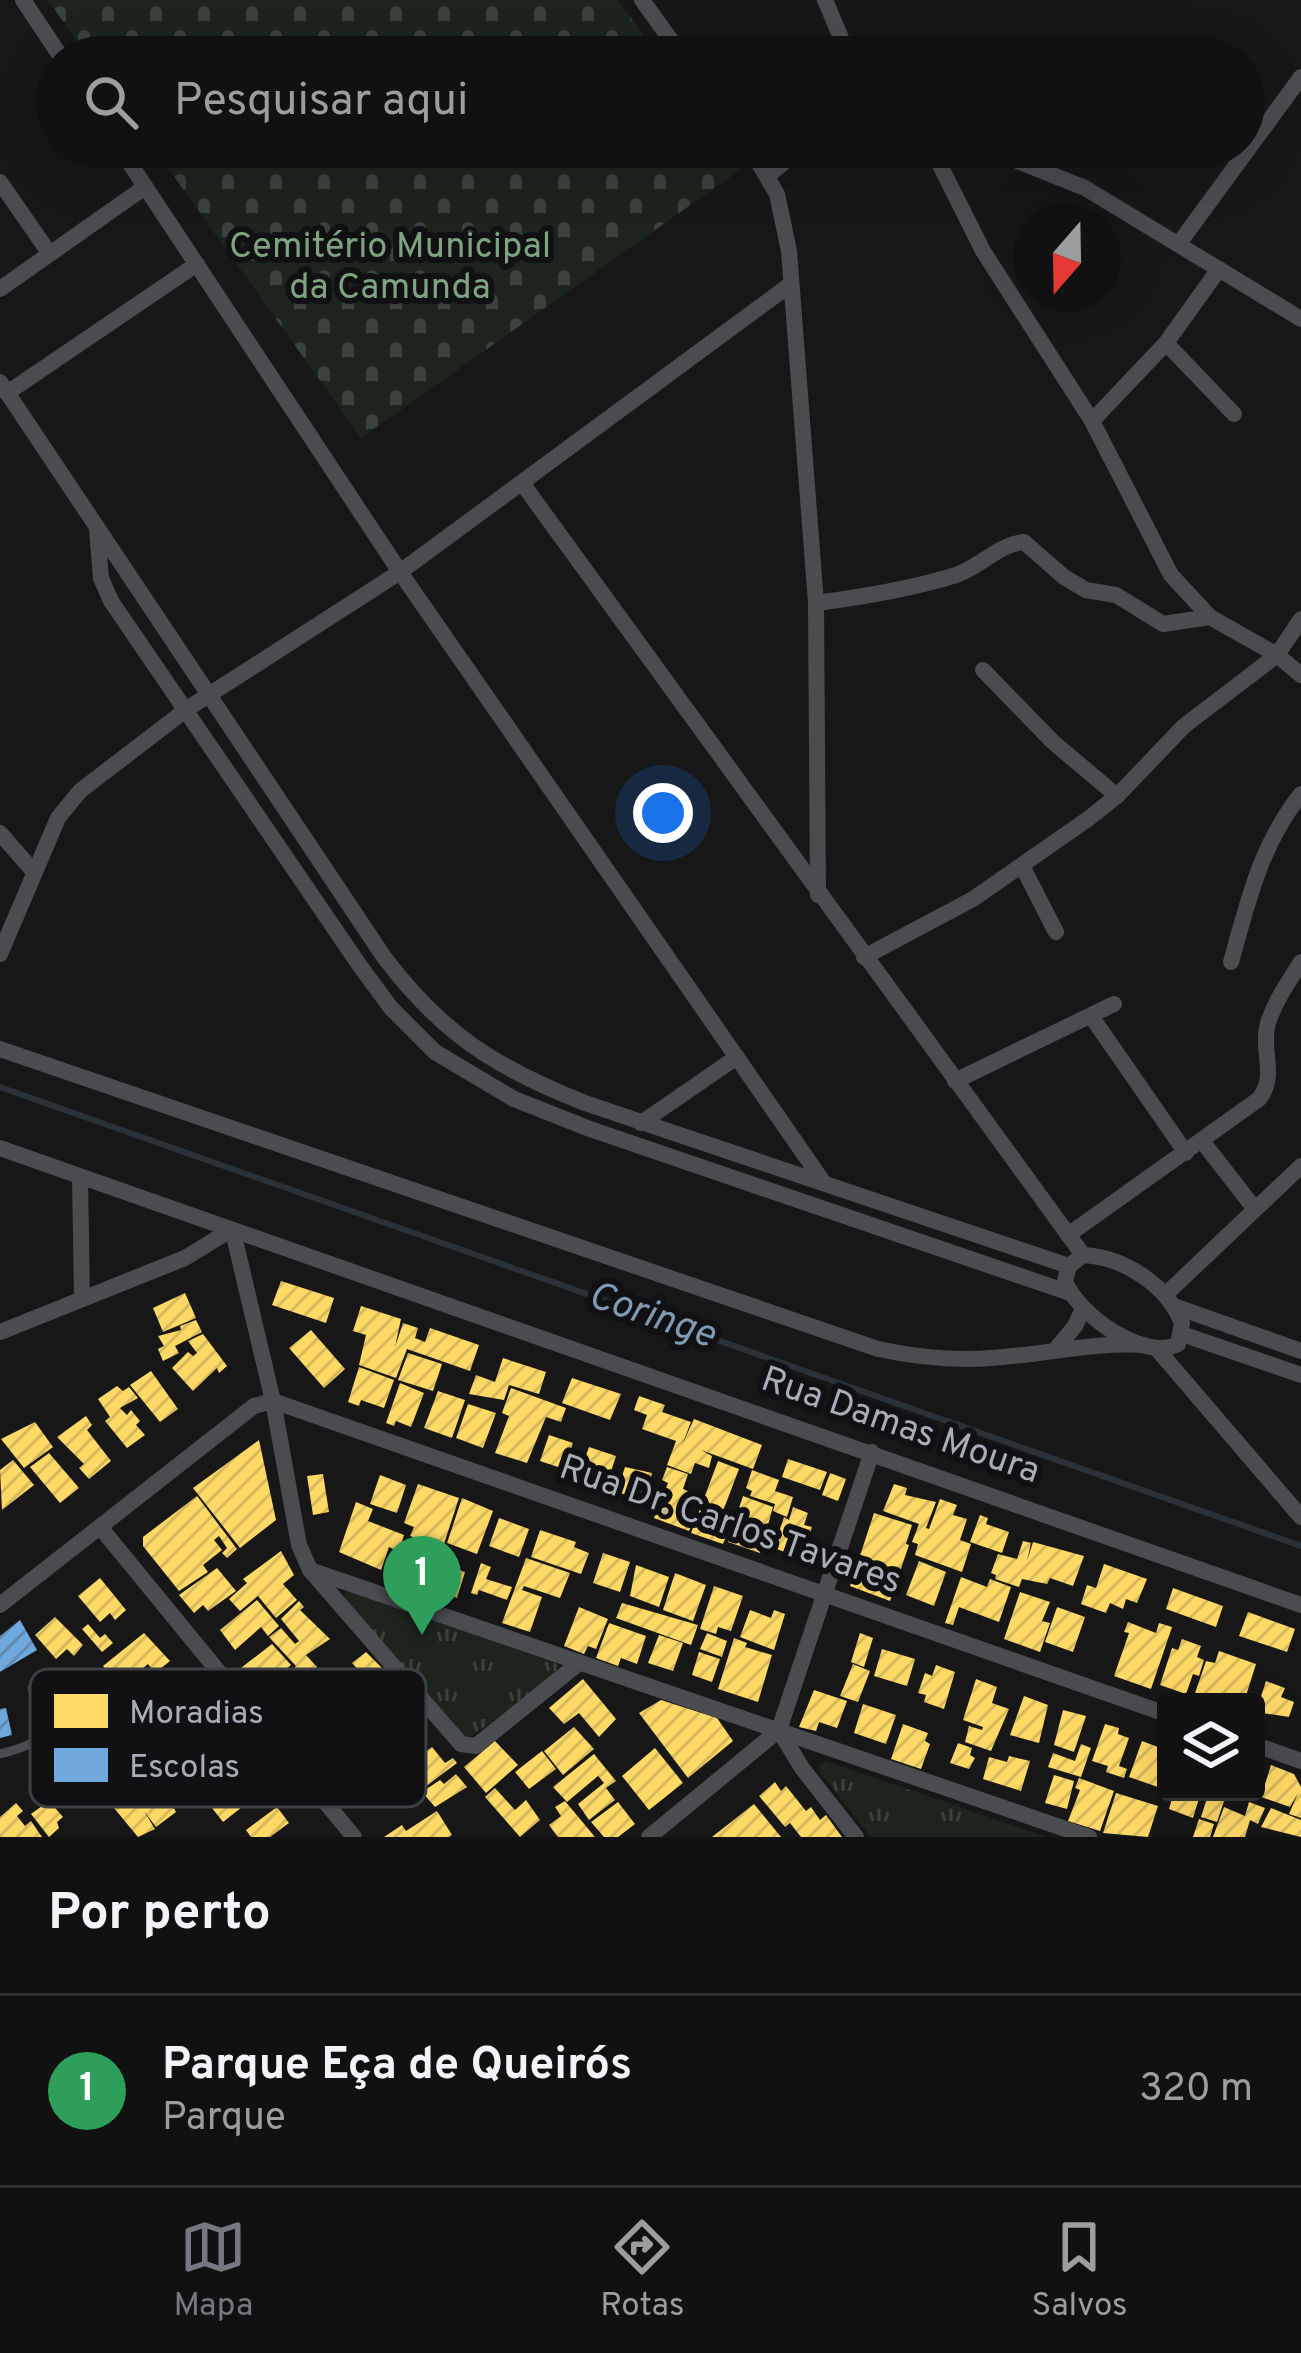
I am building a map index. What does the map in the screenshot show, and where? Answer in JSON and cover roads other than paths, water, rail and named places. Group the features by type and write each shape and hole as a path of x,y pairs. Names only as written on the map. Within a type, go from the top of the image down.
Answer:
{"street":[{"path":"23,0 47,36"},
{"path":"642,0 668,36"},
{"path":"826,1 840,36"},
{"path":"1265,126 1301,77"},
{"path":"133,168 400,572 824,1183 832,1212"},
{"path":"764,168 785,217 816,604 818,895"},
{"path":"769,175 777,168"},
{"path":"942,168 982,251 1092,421 1171,575 1210,617 1301,675"},
{"path":"1035,168 1085,188 1301,319"},
{"path":"1180,242 1234,168"},
{"path":"0,182 50,254"},
{"path":"0,289 146,187"},
{"path":"197,264 4,387 384,957 430,1014 508,1071 640,1123 1076,1261 1106,1258 1169,1300 1301,1352"},
{"path":"1092,421 1166,343 1220,269"},
{"path":"0,953 67,804 187,710 400,572 790,284"},
{"path":"1166,343 1234,414"},
{"path":"522,483 1068,1234 1076,1261 1065,1281 1070,1293 1083,1309 1150,1347 1301,1517"},
{"path":"97,529 101,578 111,602 360,966 391,1008 435,1052 514,1099 1070,1293"},
{"path":"816,604 963,573 1005,547 1024,542 1064,578 1086,590 1116,595 1162,624 1210,617"},
{"path":"864,957 973,899 1117,796 1184,726 1276,655 1301,619"},
{"path":"983,670 1053,742 1117,796"},
{"path":"1231,962 1261,857 1278,822 1301,794"},
{"path":"0,833 34,872"},
{"path":"1022,866 1056,932"},
{"path":"1068,1234 1251,1107 1266,1090 1268,1021 1301,962"},
{"path":"956,1082 1114,1004"},
{"path":"1091,1016 1186,1153"},
{"path":"0,1049 878,1349 949,1359 1108,1344 1175,1347 1182,1334 1181,1318 1169,1300"},
{"path":"640,1123 737,1058"},
{"path":"1202,1141 1254,1208"},
{"name":"Rua Damas Moura","path":"0,1148 1301,1605"},
{"path":"1169,1300 1254,1208 1301,1166"},
{"path":"80,1178 82,1298"},
{"path":"0,1332 202,1250 231,1231 273,1401 299,1545 310,1570 395,1669"},
{"path":"1055,1350 1076,1326 1083,1309"},
{"path":"1182,1334 1301,1375"},
{"path":"0,1605 254,1406 273,1401"},
{"name":"Rua Dr. Carlos Tavares","path":"273,1401 1157,1711"},
{"path":"649,1837 670,1831 779,1730 872,1452"},
{"path":"100,1526 217,1669"},
{"path":"310,1570 1089,1837"},
{"path":"426,1705 469,1748 579,1663"},
{"path":"779,1730 856,1837"},
{"path":"1265,1748 1301,1761"},
{"path":"329,1807 354,1837"}],"lane":[{"path":"0,1754 30,1746"}],"waterway":[{"name":"Coringe","path":"0,1087 1301,1546"}],"place":[{"name":"Parque Eça de Queirós","path":"422,1635"}],"park label":[{"name":"Cemitério Municipal da Camunda","path":"390,268"}]}
